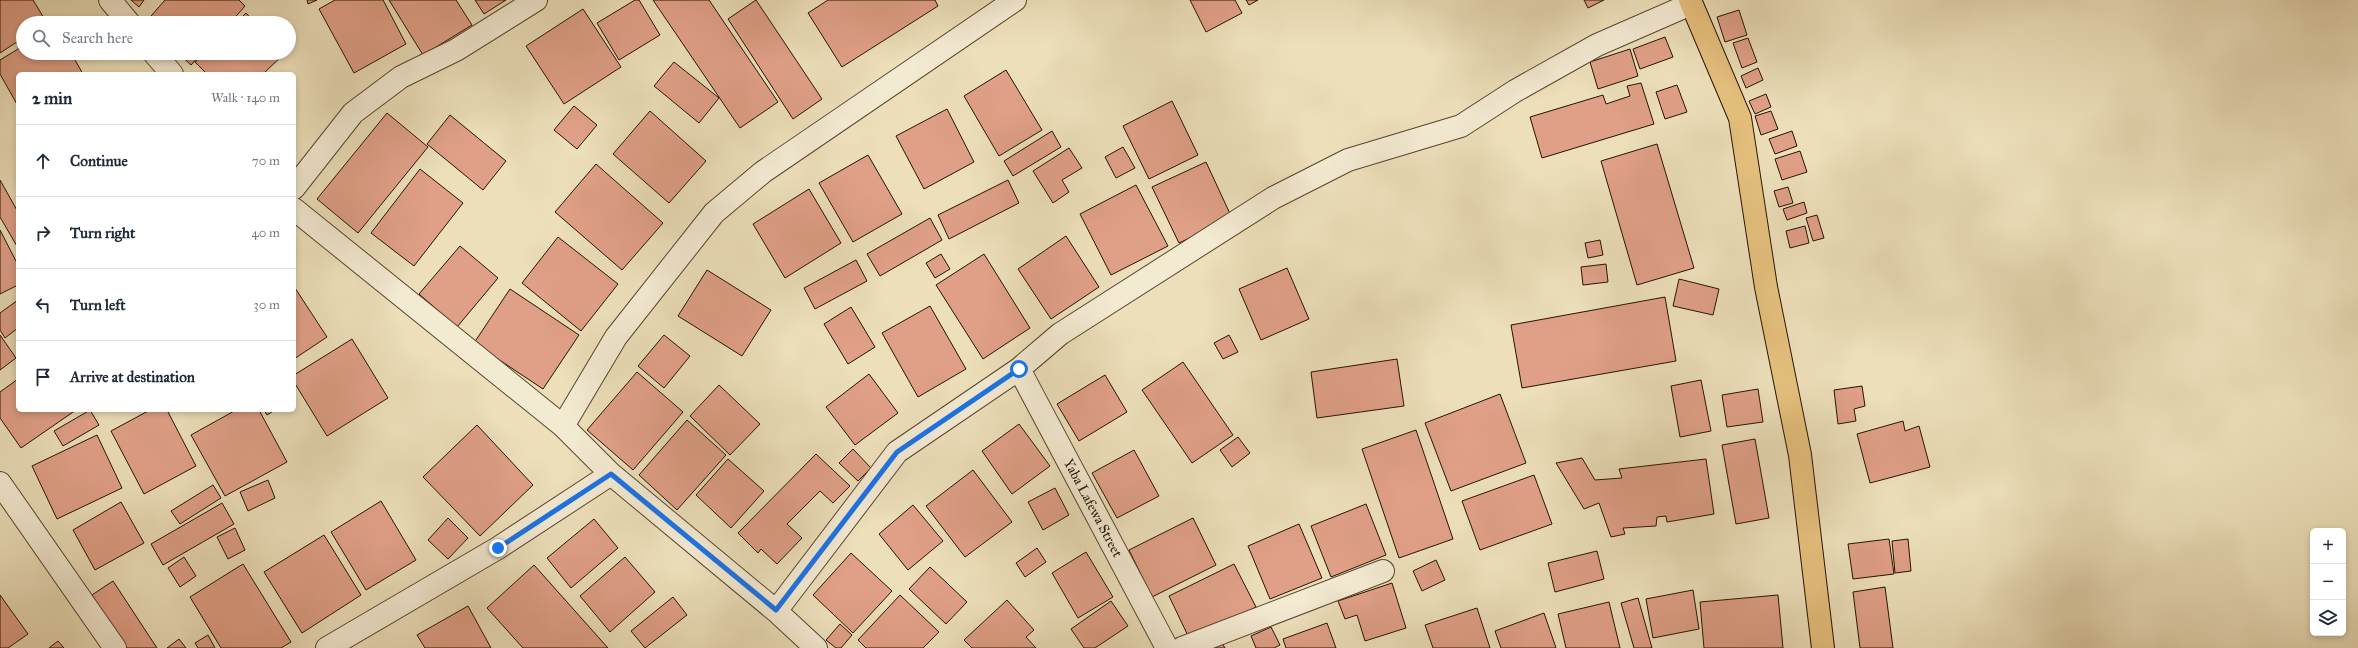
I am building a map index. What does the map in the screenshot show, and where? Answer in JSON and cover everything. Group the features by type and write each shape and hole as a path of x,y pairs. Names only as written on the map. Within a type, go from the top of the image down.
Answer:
{"main road":[{"path":"1690,2 1740,118 1766,287 1800,456 1823,648"}],"street":[{"path":"110,0 123,16"},
{"path":"296,185 352,113 401,77 456,50 536,0"},
{"path":"563,426 616,337 714,212 763,172 1015,0"},
{"path":"776,610 897,452 1019,369 1060,334 1273,198 1348,160 1461,126 1515,91 1597,45 1690,2"},
{"path":"160,60 170,72"},
{"path":"296,211 563,426 611,474 776,610 816,648"},
{"name":"Yaba Lafewa Street","path":"1019,369 1167,648"},
{"path":"327,648 498,548 611,474"},
{"path":"0,483 115,648"},
{"path":"1182,648 1383,570"}],"building":[{"path":"0,0 33,0 43,16 16,16 16,43 0,53"},
{"path":"131,0 144,0 139,7"},
{"path":"165,0 239,0 245,6 236,16 151,16"},
{"path":"307,0 317,0 308,4"},
{"path":"335,0 383,0 406,44 354,73 319,9"},
{"path":"389,0 456,0 472,25 423,55"},
{"path":"475,0 506,0 484,14"},
{"path":"635,0 639,0 660,35 619,60 597,23"},
{"path":"653,0 709,0 778,102 740,128"},
{"path":"756,0 822,99 793,119 728,19"},
{"path":"828,0 935,0 938,6 842,67 808,13"},
{"path":"1190,0 1235,0 1242,13 1206,32"},
{"path":"1246,0 1258,0 1249,5"},
{"path":"1584,0 1604,0 1588,8"},
{"path":"583,9 621,67 564,104 526,46"},
{"path":"1739,10 1747,35 1725,42 1717,17"},
{"path":"1665,37 1673,57 1640,69 1633,49"},
{"path":"1748,38 1757,62 1742,68 1733,43"},
{"path":"1630,49 1638,76 1598,89 1590,62"},
{"path":"16,50 16,60 75,60 82,72 16,72 16,102 0,74 0,60"},
{"path":"186,60 196,60 191,65"},
{"path":"197,60 278,60 265,72 205,72 195,62"},
{"path":"674,62 719,98 699,123 654,86"},
{"path":"1758,68 1763,80 1746,88 1741,76"},
{"path":"1006,70 1042,130 999,156 964,96"},
{"path":"1641,83 1654,124 1542,158 1530,117 1603,95 1606,104 1630,96 1627,86"},
{"path":"1677,85 1687,112 1665,119 1656,92"},
{"path":"1766,94 1771,107 1755,114 1749,101"},
{"path":"1172,101 1198,155 1149,179 1123,126"},
{"path":"574,106 597,125 577,149 554,130"},
{"path":"947,109 974,162 924,189 896,136"},
{"path":"650,111 706,161 669,203 613,154"},
{"path":"1771,111 1778,129 1761,135 1755,116"},
{"path":"387,113 428,147 358,233 317,199"},
{"path":"450,115 506,161 483,190 427,144"},
{"path":"1052,131 1061,147 1013,176 1004,161"},
{"path":"1792,131 1797,146 1775,154 1769,139"},
{"path":"1657,144 1694,268 1637,285 1601,161"},
{"path":"1123,147 1135,168 1116,178 1105,157"},
{"path":"1069,148 1082,168 1062,180 1069,192 1053,203 1033,171"},
{"path":"1800,151 1807,172 1782,180 1775,159"},
{"path":"868,155 902,214 853,242 819,183"},
{"path":"1206,162 1232,218 1179,243 1152,187"},
{"path":"596,164 663,223 622,270 555,212"},
{"path":"420,169 463,203 414,266 371,233"},
{"path":"0,180 16,208 16,245 0,217"},
{"path":"1008,180 1019,203 949,239 938,215"},
{"path":"1136,185 1168,246 1111,275 1080,214"},
{"path":"1788,187 1793,203 1779,207 1774,191"},
{"path":"809,189 841,243 785,278 753,224"},
{"path":"1804,202 1807,213 1787,220 1783,209"},
{"path":"1817,215 1824,238 1813,241 1806,218"},
{"path":"930,218 942,240 880,276 867,254"},
{"path":"1805,226 1809,243 1790,248 1786,231"},
{"path":"0,230 16,261 16,286 0,294"},
{"path":"1066,236 1099,287 1051,319 1018,269"},
{"path":"558,237 618,284 581,331 522,283"},
{"path":"1600,240 1603,255 1588,258 1585,243"},
{"path":"460,246 498,278 457,327 419,294"},
{"path":"941,254 950,269 935,278 926,263"},
{"path":"984,254 1030,328 983,359 936,285"},
{"path":"856,260 867,281 815,309 804,288"},
{"path":"1606,264 1608,282 1583,285 1581,267"},
{"path":"1287,268 1309,319 1261,340 1239,289"},
{"path":"707,270 771,310 742,356 678,316"},
{"path":"1679,279 1719,289 1713,315 1673,306"},
{"path":"510,289 579,335 543,389 474,343"},
{"path":"296,290 327,337 296,358"},
{"path":"1665,297 1676,361 1522,388 1511,325"},
{"path":"16,301 16,330 5,338 0,330 0,313"},
{"path":"930,306 966,369 918,397 882,333"},
{"path":"851,307 875,347 848,364 824,324"},
{"path":"0,335 16,358 0,370"},
{"path":"664,335 690,356 664,388 638,366"},
{"path":"1229,335 1238,352 1223,359 1214,343"},
{"path":"352,339 388,398 327,436 296,385 296,374"},
{"path":"1397,359 1404,406 1317,418 1311,372"},
{"path":"1183,362 1233,435 1192,463 1142,390"},
{"path":"637,372 683,412 633,470 587,430"},
{"path":"869,374 898,413 855,445 826,407"},
{"path":"1105,375 1127,412 1079,441 1057,404"},
{"path":"16,380 16,412 73,412 21,448 0,418 0,392"},
{"path":"1701,380 1711,431 1680,437 1671,386"},
{"path":"719,385 760,424 730,455 690,416"},
{"path":"1862,386 1865,406 1854,409 1856,421 1838,424 1834,390"},
{"path":"1758,389 1763,422 1727,427 1722,395"},
{"path":"1500,394 1526,463 1451,491 1425,423"},
{"path":"87,412 91,412 99,425 63,446 54,431"},
{"path":"146,412 168,412 196,466 144,494 111,431"},
{"path":"232,412 260,412 287,462 225,496 191,435"},
{"path":"687,420 726,455 677,510 639,475"},
{"path":"1903,421 1905,431 1919,426 1930,467 1870,483 1857,434"},
{"path":"1019,424 1050,466 1012,494 982,451"},
{"path":"477,425 533,485 480,536 423,477"},
{"path":"1416,430 1453,539 1399,558 1362,449"},
{"path":"97,435 122,488 57,519 32,466"},
{"path":"1238,437 1250,453 1232,467 1220,450"},
{"path":"1755,439 1769,518 1736,524 1722,445"},
{"path":"853,449 871,468 858,481 839,463"},
{"path":"1134,450 1159,496 1117,518 1092,473"},
{"path":"816,454 850,486 833,503 820,491 787,524 802,538 777,564 761,549 758,553 738,533"},
{"path":"1582,458 1595,480 1622,478 1619,469 1706,459 1714,514 1667,522 1666,516 1657,517 1656,526 1623,528 1625,534 1611,537 1599,503 1584,509 1556,463"},
{"path":"728,459 764,491 731,528 696,495"},
{"path":"973,470 1012,522 965,557 926,506"},
{"path":"1534,475 1552,524 1480,550 1462,501"},
{"path":"268,480 275,498 248,511 240,492"},
{"path":"213,485 221,498 180,524 171,511"},
{"path":"1055,488 1069,515 1043,530 1028,502"},
{"path":"381,501 416,560 366,590 331,532"},
{"path":"121,502 144,543 95,570 73,530"},
{"path":"222,503 234,524 163,565 151,544"},
{"path":"1366,504 1386,555 1331,577 1311,526"},
{"path":"913,505 943,541 908,570 879,534"},
{"path":"448,518 468,538 448,559 428,540"},
{"path":"1193,518 1216,565 1152,597 1129,550"},
{"path":"594,519 618,548 571,588 547,558"},
{"path":"1299,524 1322,578 1270,599 1248,546"},
{"path":"235,528 245,550 228,559 217,537"},
{"path":"324,535 361,595 302,633 264,572"},
{"path":"1889,539 1894,574 1853,579 1848,544"},
{"path":"1908,539 1911,571 1895,573 1892,541"},
{"path":"1037,548 1046,562 1025,577 1016,563"},
{"path":"1597,551 1604,579 1555,592 1548,563"},
{"path":"1086,552 1113,597 1078,618 1052,573"},
{"path":"851,553 892,591 853,633 813,595"},
{"path":"184,557 196,576 180,587 168,568"},
{"path":"625,557 655,592 610,632 580,596"},
{"path":"1436,560 1445,580 1422,591 1413,571"},
{"path":"243,564 291,642 281,648 221,648 190,597"},
{"path":"1234,564 1256,607 1190,640 1169,596"},
{"path":"534,565 608,648 523,648 487,608"},
{"path":"930,567 967,602 946,624 909,589"},
{"path":"113,581 157,648 127,648 92,595"},
{"path":"1392,583 1406,628 1365,641 1357,615 1345,619 1338,601"},
{"path":"1885,587 1893,648 1860,648 1853,592"},
{"path":"1693,590 1699,629 1653,638 1646,599"},
{"path":"0,595 28,634 8,648 0,648"},
{"path":"900,595 939,632 923,648 866,648 858,640"},
{"path":"1778,595 1783,648 1704,648 1700,602"},
{"path":"673,597 687,615 645,648 631,631"},
{"path":"1638,598 1652,648 1634,648 1621,603"},
{"path":"1007,600 1034,630 1026,637 1036,648 972,648 964,640"},
{"path":"1111,601 1128,626 1095,648 1084,648 1071,629"},
{"path":"1609,602 1620,648 1566,648 1558,614"},
{"path":"468,606 491,648 425,648 417,635"},
{"path":"1477,608 1490,648 1433,648 1425,625"},
{"path":"1544,613 1556,648 1501,648 1495,631"},
{"path":"1327,623 1336,648 1286,648 1283,639"},
{"path":"840,624 852,635 841,648 836,648 826,640"},
{"path":"1271,627 1280,645 1274,648 1256,648 1251,636"},
{"path":"208,635 215,648 198,648 195,643"},
{"path":"179,639 186,648 167,648"},
{"path":"58,641 64,648 49,648"},
{"path":"1222,643 1225,648 1211,648"}],"route":[{"path":"498,548 611,474 776,610 897,452 1019,369"}]}
